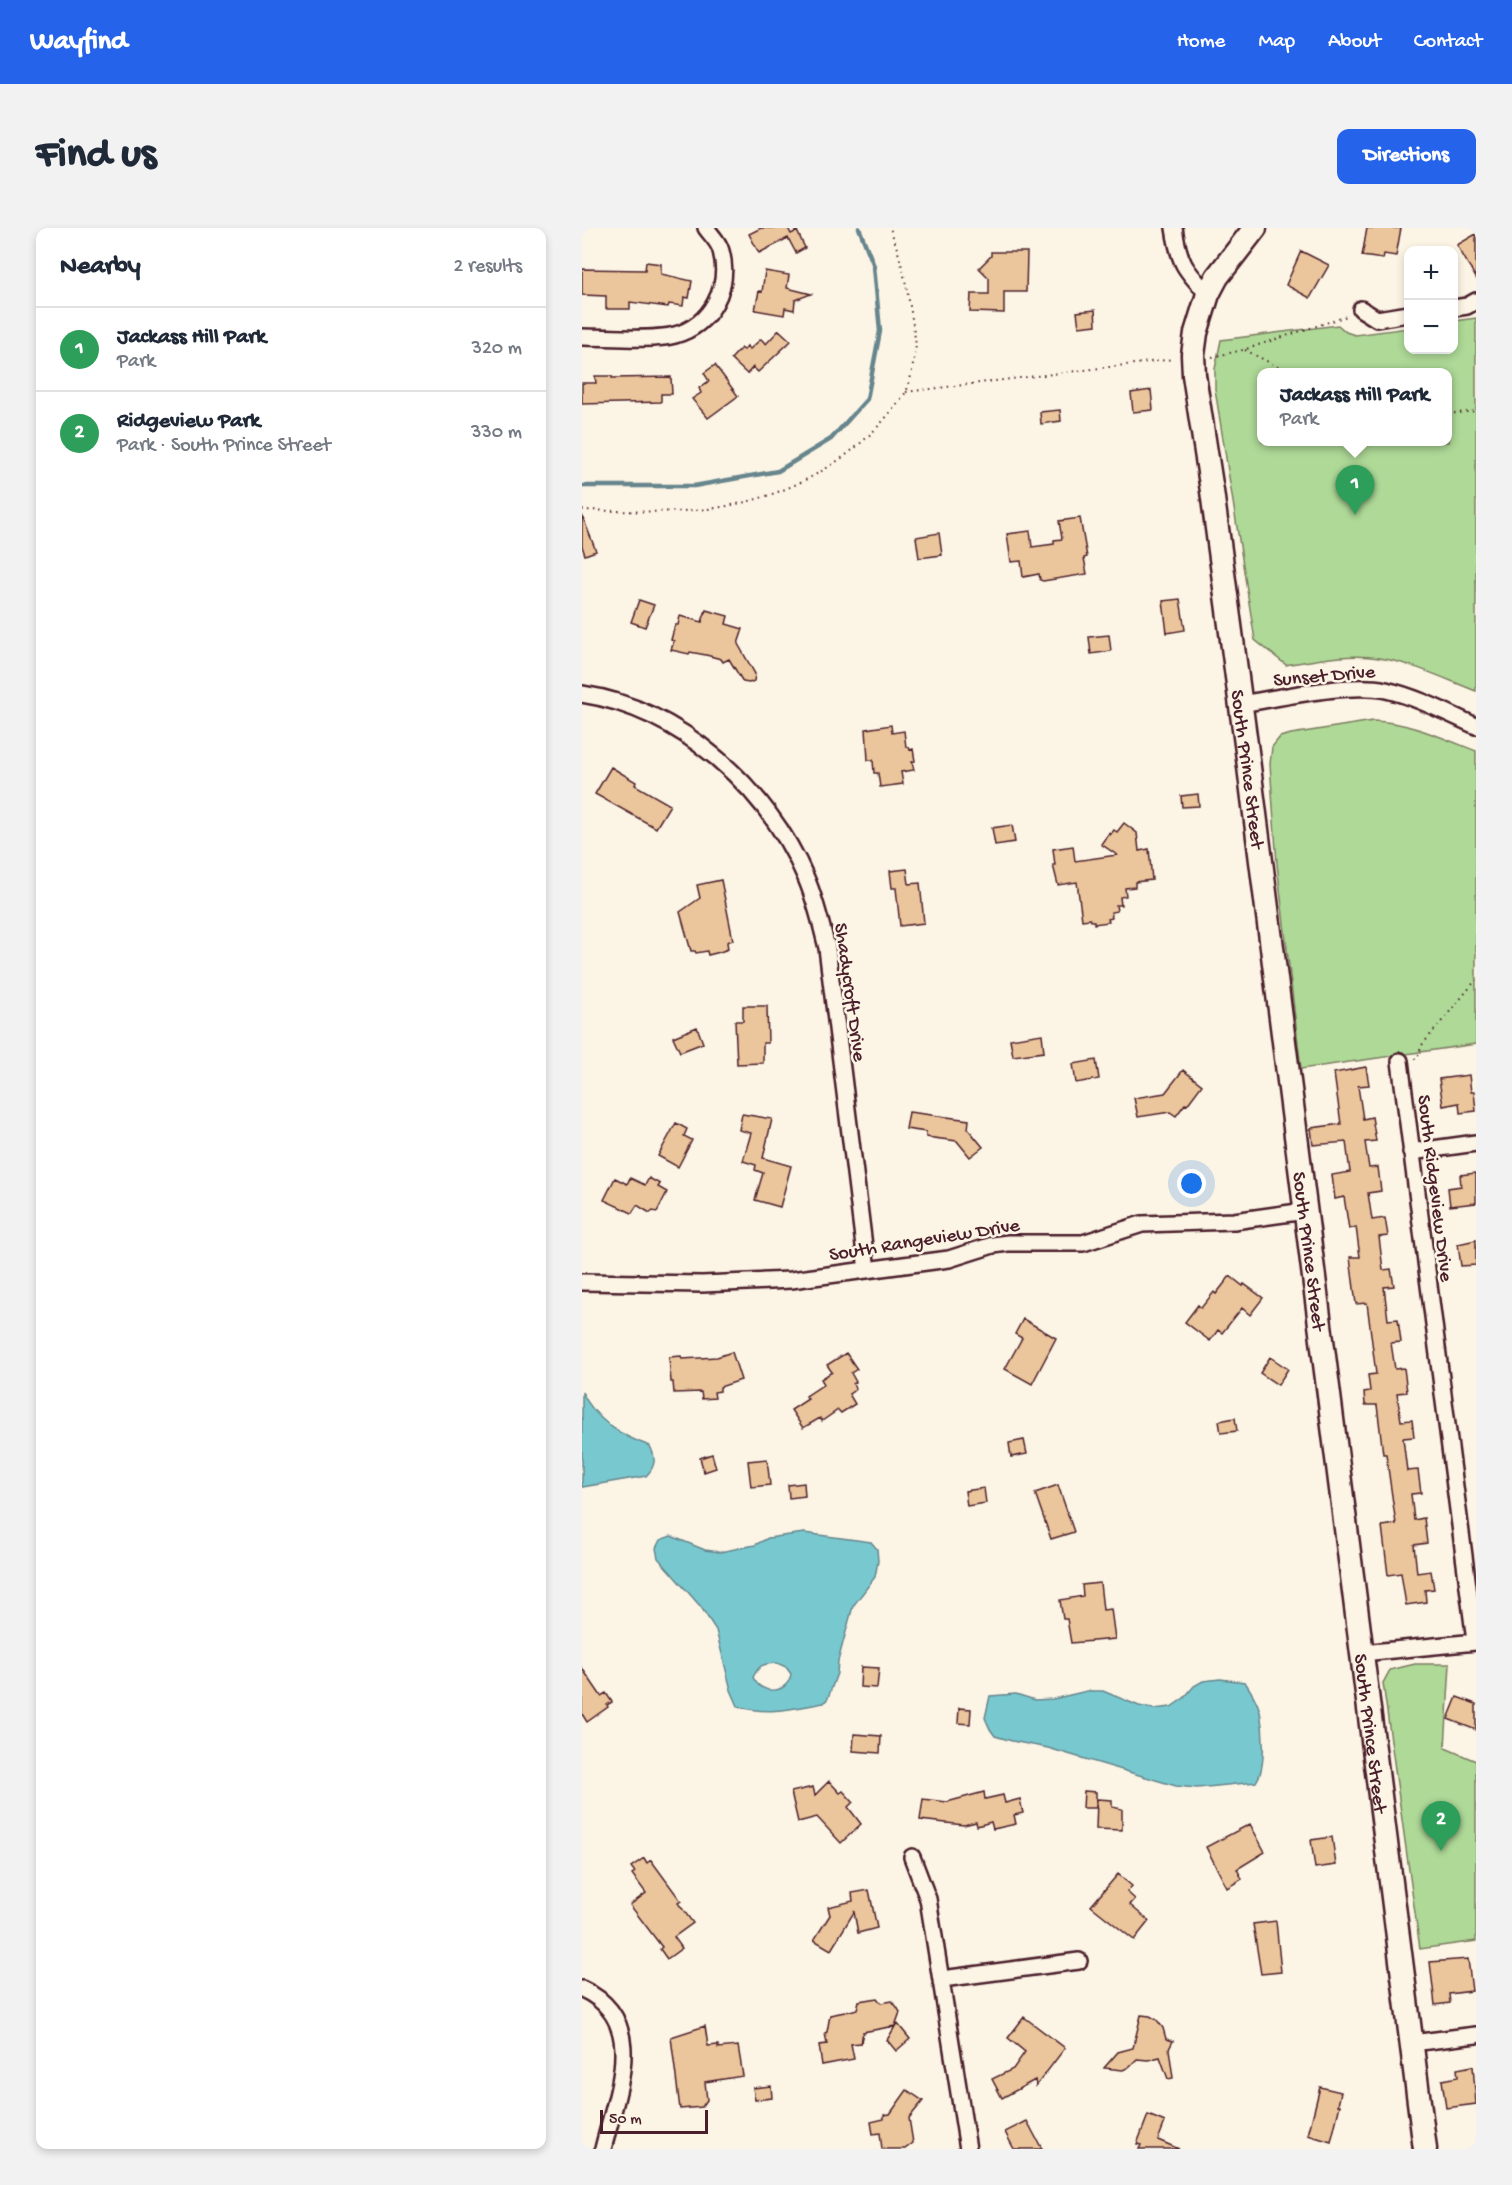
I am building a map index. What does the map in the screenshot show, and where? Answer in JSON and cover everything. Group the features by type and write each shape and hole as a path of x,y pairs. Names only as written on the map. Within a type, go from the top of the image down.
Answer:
{"street":[{"path":"582,337 660,337 674,335 699,322 716,302 723,278 721,250 706,228"},
{"path":"1174,228 1183,265 1208,294"},
{"name":"South Prince Street","path":"1255,228 1224,267 1208,294 1196,333 1194,375 1240,704 1425,2149"},
{"path":"1458,307 1476,301"},
{"path":"1361,309 1377,319 1404,315"},
{"name":"Sunset Drive","path":"1240,704 1332,691 1384,690 1407,696 1476,726"},
{"name":"Shadycroft Drive","path":"582,694 632,708 663,722 704,749 730,770 760,802 792,849 819,915 827,948 867,1270"},
{"name":"South Ridgeview Drive","path":"1400,1061 1475,1642"},
{"path":"1411,1152 1476,1143"},
{"name":"South Rangeview Drive","path":"583,1280 729,1284 791,1280 950,1259 993,1245 1008,1243 1083,1243 1142,1224 1234,1221 1305,1211"},
{"path":"1362,1653 1475,1642"},
{"path":"912,1857 928,1899 968,2149"},
{"path":"942,1979 1079,1961"},
{"path":"582,1989 600,1998 612,2012 620,2028 625,2057 603,2149"},
{"path":"1412,2043 1476,2035"}],"path":[{"path":"582,510 631,511 731,506 797,484 838,461 883,423 906,392 916,350 899,251 890,228"},
{"path":"906,392 1243,350 1342,319 1361,309"},
{"path":"1243,350 1280,368"},
{"path":"1452,414 1476,411"},
{"path":"1400,1061 1417,1059 1422,1046 1476,980"}],"green space":[{"path":"1476,318 1476,691 1416,667 1379,658 1344,657 1286,665 1255,640 1215,389 1215,369 1221,340 1338,325 1346,332 1355,335 1404,329 1404,354 1458,354 1458,320"},
{"path":"1373,721 1400,724 1476,751 1476,1044 1301,1069 1277,864 1270,764 1272,747 1280,737 1291,734"},
{"path":"1415,1664 1450,1664 1445,1748 1476,1761 1476,1941 1420,1949 1383,1683 1390,1670"}],"water":[{"path":"582,1392 594,1411 610,1426 650,1446 654,1462 646,1476 582,1487"},
{"path":"804,1533 871,1542 877,1549 878,1561 875,1577 853,1606 838,1661 837,1673 824,1703 770,1711 738,1706 731,1690 716,1630 701,1607 658,1558 656,1548 660,1540 671,1536 705,1550 720,1552 755,1545 768,1538","holes":["777,1663 786,1667 791,1674 789,1681 780,1689 768,1690 757,1683 753,1677 765,1664"]},
{"path":"1220,1679 1245,1682 1259,1707 1263,1757 1256,1782 1197,1788 1176,1786 1048,1748 995,1736 985,1718 990,1696 1016,1694 1035,1700 1053,1699 1087,1691 1103,1691 1139,1706 1154,1709 1171,1707 1203,1681"}],"building":[{"path":"761,228 788,228 791,234 797,231 805,248 796,253 788,238 759,253 749,234"},
{"path":"1367,228 1401,228 1396,256 1384,254 1383,259 1362,256"},
{"path":"1476,234 1476,278 1458,246"},
{"path":"1301,251 1329,265 1310,298 1286,285"},
{"path":"991,252 1027,252 1026,292 1004,292 1004,313 970,312 971,294 989,294 989,278 979,268 991,256"},
{"path":"646,262 661,264 661,274 692,281 689,298 684,297 683,306 669,304 668,307 630,302 630,309 606,309 606,296 582,295 582,269 645,270"},
{"path":"765,271 789,275 787,288 811,294 795,300 794,310 785,308 784,315 755,310 759,291 762,292"},
{"path":"1095,310 1096,325 1079,327 1077,312"},
{"path":"779,330 791,341 758,372 753,367 747,374 731,359 741,348 744,350 747,346 750,349 761,339 766,344"},
{"path":"715,365 738,396 708,418 692,399 701,393 699,388 709,381 704,373"},
{"path":"595,376 671,377 672,394 661,394 661,402 582,404 582,383 596,383"},
{"path":"1151,390 1153,410 1133,412 1131,393"},
{"path":"1060,410 1061,421 1041,424 1040,412"},
{"path":"582,515 596,551 585,555 582,546"},
{"path":"1080,518 1087,557 1084,558 1087,574 1043,581 1040,580 1039,574 1023,577 1021,561 1011,562 1007,534 1030,531 1032,547 1054,544 1054,540 1062,539 1059,521"},
{"path":"939,533 942,555 919,558 916,537"},
{"path":"1180,599 1185,630 1167,633 1163,601"},
{"path":"639,600 654,605 645,627 631,622"},
{"path":"706,610 728,616 726,624 743,629 738,644 755,674 754,681 743,682 729,659 723,662 721,659 706,655 671,650 674,641 671,640 680,616 702,622"},
{"path":"1109,635 1111,651 1091,654 1089,637"},
{"path":"891,725 892,733 904,731 906,747 913,749 914,770 901,772 903,784 880,787 878,773 874,773 873,760 868,760 866,729"},
{"path":"611,767 636,782 635,785 670,805 656,828 595,794"},
{"path":"1198,794 1199,806 1182,807 1181,796"},
{"path":"1124,823 1137,833 1139,851 1149,849 1152,880 1135,882 1135,887 1125,888 1126,896 1120,897 1121,905 1116,905 1117,911 1111,912 1112,918 1108,919 1109,922 1094,924 1094,921 1090,919 1082,920 1077,882 1058,885 1053,865 1055,865 1053,849 1073,846 1075,861 1117,855 1101,844 1109,833 1110,835 1114,830 1117,832"},
{"path":"1012,825 1015,842 995,845 992,828"},
{"path":"907,869 909,884 920,883 924,923 900,926 896,888 892,888 890,871"},
{"path":"721,880 733,940 727,942 728,949 720,952 708,955 707,951 696,953 691,951 680,912 700,898 697,885"},
{"path":"743,1006 767,1006 768,1043 763,1043 763,1063 737,1064 735,1021 743,1021"},
{"path":"697,1027 703,1043 680,1052 673,1037"},
{"path":"1042,1034 1044,1052 1013,1056 1010,1039"},
{"path":"1096,1060 1099,1079 1076,1083 1073,1064"},
{"path":"1366,1067 1369,1085 1358,1086 1363,1119 1372,1117 1376,1141 1365,1142 1369,1168 1378,1167 1381,1191 1368,1193 1372,1220 1385,1218 1388,1236 1379,1237 1383,1270 1391,1269 1394,1286 1384,1287 1388,1320 1398,1319 1401,1342 1391,1343 1395,1369 1404,1368 1407,1392 1397,1393 1401,1421 1412,1420 1414,1437 1403,1438 1407,1471 1418,1470 1421,1493 1411,1494 1414,1520 1424,1518 1427,1543 1414,1545 1417,1573 1431,1571 1434,1589 1425,1590 1426,1602 1406,1605 1401,1573 1388,1575 1382,1526 1396,1524 1386,1454 1383,1454 1377,1405 1365,1405 1364,1392 1370,1391 1368,1375 1376,1374 1367,1303 1356,1304 1350,1257 1360,1257 1356,1227 1349,1229 1344,1197 1335,1199 1332,1175 1350,1172 1346,1142 1313,1145 1311,1128 1341,1124 1334,1073"},
{"path":"1183,1070 1202,1085 1187,1105 1185,1104 1176,1116 1170,1112 1138,1117 1134,1098 1165,1093"},
{"path":"1469,1075 1476,1111 1460,1113 1459,1103 1443,1106 1439,1079"},
{"path":"909,1112 969,1120 968,1129 983,1147 970,1157 957,1141 926,1137 926,1132 906,1129"},
{"path":"742,1114 772,1119 763,1158 791,1166 780,1207 755,1200 763,1173 755,1170 756,1165 743,1161 751,1133 739,1130"},
{"path":"676,1123 687,1129 684,1136 692,1140 678,1167 658,1156"},
{"path":"1476,1173 1476,1203 1450,1206 1448,1188 1461,1186 1460,1175"},
{"path":"615,1178 627,1184 630,1178 645,1185 649,1178 660,1184 658,1187 667,1192 657,1212 650,1213 637,1205 632,1213 604,1200"},
{"path":"1476,1240 1476,1265 1461,1266 1458,1244"},
{"path":"1230,1276 1263,1298 1250,1315 1242,1308 1222,1333 1218,1330 1210,1341 1185,1322 1198,1305 1201,1308"},
{"path":"1023,1319 1056,1338 1032,1384 1005,1369 1022,1338 1015,1334"},
{"path":"732,1352 741,1380 720,1387 720,1391 714,1392 715,1398 702,1399 701,1392 674,1393 669,1357 681,1356 682,1359 717,1357"},
{"path":"846,1353 857,1369 851,1373 856,1382 853,1384 856,1389 849,1394 855,1404 841,1413 838,1410 822,1421 820,1418 803,1428 791,1410 808,1399 806,1396 824,1384 821,1379 832,1372 827,1365"},
{"path":"1270,1357 1288,1369 1278,1385 1260,1373"},
{"path":"1235,1418 1237,1431 1221,1433 1219,1421"},
{"path":"1024,1440 1027,1454 1011,1457 1009,1443"},
{"path":"712,1454 716,1468 704,1472 700,1458"},
{"path":"767,1459 770,1485 751,1487 748,1461"},
{"path":"804,1483 805,1496 789,1498 788,1485"},
{"path":"1058,1485 1074,1532 1051,1539 1035,1493"},
{"path":"984,1488 986,1503 967,1506 965,1491"},
{"path":"1100,1583 1103,1610 1111,1609 1115,1639 1071,1643 1067,1619 1063,1619 1060,1600 1083,1596 1082,1585"},
{"path":"861,1667 879,1668 877,1688 860,1687"},
{"path":"582,1668 601,1696 606,1693 612,1702 587,1722 582,1714"},
{"path":"1457,1697 1476,1704 1476,1730 1448,1719"},
{"path":"959,1708 971,1709 970,1724 958,1723"},
{"path":"854,1734 881,1736 880,1753 853,1751"},
{"path":"829,1781 853,1802 848,1807 861,1824 841,1843 817,1817 798,1822 791,1792 813,1787 815,1795"},
{"path":"1084,1791 1096,1792 1096,1808 1083,1808"},
{"path":"984,1792 985,1799 1003,1795 1005,1803 1020,1799 1023,1813 1014,1815 1016,1824 993,1829 991,1822 977,1826 976,1822 964,1825 920,1820 923,1799 947,1802"},
{"path":"1097,1799 1112,1800 1112,1807 1122,1809 1122,1830 1096,1829"},
{"path":"1250,1824 1265,1852 1237,1869 1242,1879 1227,1888 1206,1847"},
{"path":"1332,1837 1336,1865 1315,1868 1311,1840"},
{"path":"644,1858 647,1863 651,1860 681,1901 678,1903 693,1923 674,1937 682,1948 667,1959 660,1949 662,1947 630,1905 646,1893 632,1874 635,1872 631,1867"},
{"path":"1118,1874 1132,1886 1127,1892 1135,1899 1130,1905 1149,1921 1134,1940 1091,1906"},
{"path":"869,1890 877,1928 858,1933 854,1912 831,1950 814,1940 830,1915 828,1907 853,1901 852,1893"},
{"path":"1276,1921 1281,1972 1261,1974 1253,1924"},
{"path":"1468,1959 1472,1991 1449,1994 1450,2003 1435,2005 1430,1962"},
{"path":"877,1998 881,2003 892,2001 897,2007 900,2012 895,2026 863,2032 861,2043 851,2044 854,2059 822,2065 819,2045 827,2044 825,2033 830,2015 857,2009 859,2001"},
{"path":"1141,2015 1157,2020 1163,2028 1166,2039 1173,2041 1169,2049 1173,2078 1168,2079 1160,2057 1148,2060 1137,2059 1123,2070 1104,2068 1118,2052 1133,2048"},
{"path":"1024,2017 1065,2048 1036,2086 1035,2080 1002,2098 992,2079 1013,2069 1025,2052 1008,2038"},
{"path":"897,2023 910,2039 896,2051 887,2040"},
{"path":"705,2026 708,2046 718,2045 718,2048 738,2046 743,2076 705,2082 707,2100 702,2107 680,2109 671,2037"},
{"path":"1473,2066 1476,2104 1446,2108 1442,2080 1458,2077 1457,2069"},
{"path":"771,2086 772,2098 755,2100 753,2088"},
{"path":"1320,2087 1341,2092 1331,2142 1308,2135"},
{"path":"907,2090 923,2101 909,2118 913,2143 905,2149 882,2149 880,2133 873,2134 871,2122 884,2119 884,2115 890,2114"},
{"path":"1148,2115 1165,2122 1158,2140 1179,2149 1139,2149 1141,2145 1137,2144"},
{"path":"1027,2121 1042,2149 1014,2149 1005,2132"}],"waterway":[{"path":"582,486 694,486 778,471 831,439 867,399 880,331 874,266 859,228"}],"place":[{"name":"Jackass Hill Park","path":"1355,515"},
{"name":"Ridgeview Park","path":"1441,1851"}]}
